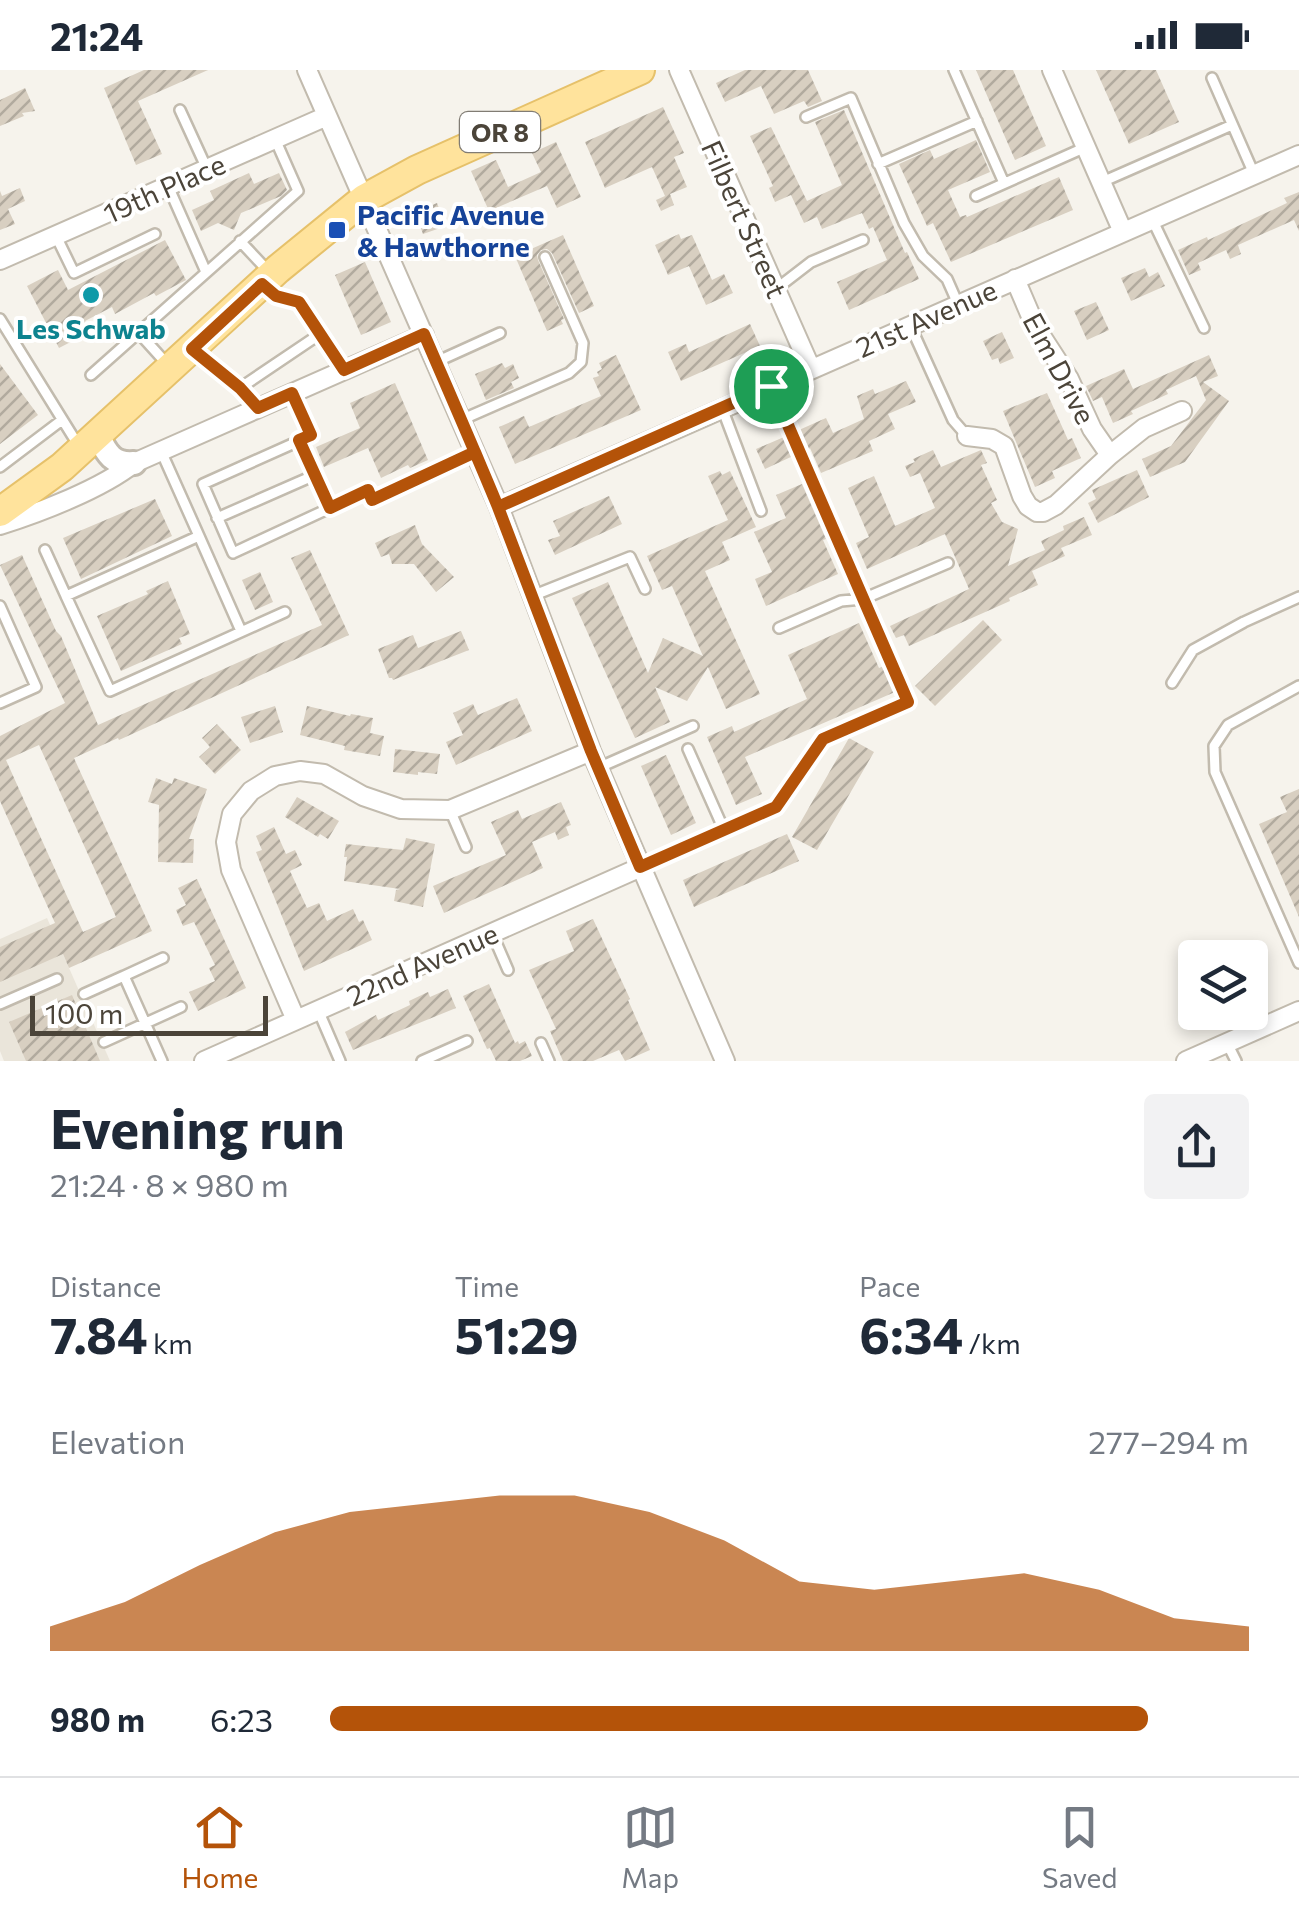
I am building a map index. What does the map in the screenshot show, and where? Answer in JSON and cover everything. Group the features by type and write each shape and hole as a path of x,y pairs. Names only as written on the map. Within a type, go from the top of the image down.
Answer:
{"main road":[{"name":"OR 8","path":"0,512 90,444 266,279 364,199 416,170 640,70"}],"street":[{"path":"307,70 475,452 594,759 725,1061"},
{"name":"Filbert Street","path":"680,70 811,369"},
{"path":"1052,70 1122,232"},
{"name":"19th Place","path":"0,260 328,116"},
{"name":"21st Avenue","path":"498,507 1299,154"},
{"name":"Elm Drive","path":"1015,279 1036,328 1110,454"},
{"path":"0,525 94,487 134,463 424,334"},
{"path":"967,436 992,439 1004,446 1022,496 1028,506 1043,512 1144,428 1182,410"},
{"path":"90,444 123,464 134,463"},
{"path":"296,1020 231,870 226,842 232,814 251,791 275,776 300,771 324,774 363,796 402,810 450,810 594,759"},
{"name":"22nd Avenue","path":"204,1061 640,867"},
{"path":"1186,1061 1299,1011"}],"lane":[{"path":"954,70 1004,183"},
{"path":"1212,78 1254,174"},
{"path":"806,117 851,98 914,242 947,279 958,304"},
{"path":"180,110 207,169"},
{"path":"878,164 977,121"},
{"path":"1101,183 1232,125"},
{"path":"91,376 298,191 276,139"},
{"path":"976,196 1086,147"},
{"path":"168,186 206,272"},
{"path":"1152,219 1204,328"},
{"path":"56,236 74,274 155,234"},
{"path":"776,289 810,262 863,240"},
{"path":"240,241 276,296 299,302 344,370"},
{"path":"461,420 569,373 581,362 583,342 546,256"},
{"path":"0,320 62,420 90,444"},
{"path":"910,325 953,420 967,436"},
{"path":"138,333 240,388 258,408"},
{"path":"240,388 320,334"},
{"path":"436,362 500,334"},
{"path":"640,867 776,807 823,739 908,702 771,386"},
{"path":"292,393 311,435 203,484 233,552 368,490 372,500 475,452"},
{"path":"722,408 761,511"},
{"path":"0,467 62,420"},
{"path":"299,440 330,508"},
{"path":"161,451 241,631"},
{"path":"218,518 315,475"},
{"path":"66,596 200,536"},
{"path":"45,550 110,691 285,612"},
{"path":"532,596 630,557 644,589"},
{"path":"778,628 841,601 864,599 948,563"},
{"path":"1172,683 1193,650 1299,597"},
{"path":"0,606 36,687 0,703"},
{"path":"1299,686 1228,725 1214,746 1215,772 1299,963"},
{"path":"594,759 693,726"},
{"path":"688,749 724,830"},
{"path":"450,810 466,848"},
{"path":"492,933 508,970"},
{"path":"84,994 163,958"},
{"path":"124,976 162,1061"},
{"path":"0,1004 58,979"},
{"path":"104,1042 182,1007"},
{"path":"318,1010 340,1061"},
{"path":"422,1061 467,1041"},
{"path":"1227,1043 1236,1061"},
{"path":"541,1044 548,1061"}],"shaded area":[{"path":"47,918 110,1061 4,1061 0,1051 0,939"}],"building":[{"path":"144,70 208,70 138,101 162,154 136,165 104,88"},
{"path":"745,70 808,70 822,101 808,107 804,101 774,114 761,86 725,102 716,83"},
{"path":"976,70 1013,70 1046,146 1015,160"},
{"path":"1096,70 1156,70 1179,122 1129,144"},
{"path":"25,88 35,111 22,113 24,116 0,126 0,100"},
{"path":"663,107 684,153 674,157 687,187 670,194 674,205 661,211 656,200 665,196 652,167 605,188 585,142"},
{"path":"844,110 919,279 849,310 837,282 887,260 873,227 869,229 862,213 822,229 817,217 804,223 791,195 775,202 769,188 773,186 750,136 771,127 807,201 842,185 815,122"},
{"path":"976,140 990,172 948,190 960,217 1059,177 1073,210 951,262 933,223 927,226 899,164 930,150 934,159"},
{"path":"556,142 581,197 557,208 547,186 489,211 471,171 496,160 508,187 541,172 532,153"},
{"path":"249,173 254,184 279,173 287,190 241,213 234,230 218,223 201,231 192,210 214,200 210,191"},
{"path":"20,188 25,201 8,209 15,224 0,230 0,191 2,196"},
{"path":"1299,192 1299,231 1294,220 1238,245 1241,254 1230,259 1226,250 1198,263 1201,270 1189,275 1178,250 1287,203 1284,198"},
{"path":"437,203 446,226 423,234 415,212"},
{"path":"679,234 681,239 692,235 712,280 724,274 733,293 706,305 689,266 668,275 655,245"},
{"path":"563,235 594,306 579,313 552,253 541,250 538,260 564,319 563,324 547,331 515,256"},
{"name":"Les Schwab","path":"165,240 186,280 115,314 112,307 85,321 90,332 59,348 27,286 58,270 68,290"},
{"path":"365,262 391,322 361,335 335,275"},
{"path":"1145,268 1149,277 1158,272 1165,286 1131,301 1121,278"},
{"path":"1096,302 1109,330 1087,340 1074,311"},
{"path":"750,324 760,346 681,381 668,352 686,344 689,352"},
{"path":"1002,332 1014,358 1000,364 998,358 992,360 983,341"},
{"path":"616,355 641,410 515,464 499,427 524,416 529,427 601,396 593,378 602,369 599,363"},
{"path":"1209,355 1218,376 1203,382 1229,401 1185,462 1150,477 1142,459 1171,446 1206,400 1196,376 1113,423 1102,397 1093,401 1086,386 1124,369 1133,389"},
{"path":"502,363 505,368 513,364 519,378 511,382 514,388 486,400 475,374"},
{"path":"0,364 38,415 0,444"},
{"path":"906,381 916,402 888,414 895,429 869,441 873,451 821,473 799,430 826,418 833,433 864,419 857,396 873,389 875,394"},
{"path":"395,383 428,460 381,478 368,448 324,467 316,447 360,428 350,403"},
{"path":"1047,393 1068,440 1072,438 1081,458 1052,471 1055,478 1035,487 1003,411"},
{"path":"784,437 793,456 765,469 756,449"},
{"path":"933,450 941,467 981,450 987,463 981,465 997,500 991,503 1002,522 1018,529 1008,566 1045,550 1041,541 1084,517 1092,535 1061,548 1065,556 1032,571 1038,585 909,646 904,635 896,638 890,626 969,589 945,534 867,569 856,543 869,537 848,488 874,476 895,526 935,508 920,473 910,477 905,466"},
{"path":"1137,470 1149,497 1098,523 1088,503 1096,499 1092,490"},
{"path":"720,471 722,475 730,471 756,527 722,542 730,560 705,571 760,694 726,709 708,667 687,701 655,687 670,722 635,738 572,598 608,582 648,673 663,638 703,656 672,586 662,590 647,556 728,520 708,476"},
{"path":"802,484 838,574 766,606 755,579 772,572 754,532 786,518 776,495"},
{"path":"609,496 622,524 555,555 548,540 560,536 553,521"},
{"path":"155,499 172,536 81,579 63,538"},
{"path":"415,525 422,544 454,577 436,592 414,564 392,564 389,554 381,557 375,543"},
{"path":"310,550 349,635 74,758 152,931 69,968 63,954 0,982 0,947 55,923 0,801 0,736 65,703 0,565 22,555 98,725 322,625 291,558","holes":["39,745 116,917 83,932 6,760"]},
{"path":"260,572 273,602 255,610 242,580"},
{"path":"168,581 190,634 179,638 182,644 121,671 97,616"},
{"path":"983,620 1002,640 935,706 915,686"},
{"path":"859,623 879,668 884,666 895,692 745,757 762,794 736,805 707,737 732,726 734,732 807,699 788,655"},
{"path":"461,631 469,650 393,680 389,678 378,649 413,635 418,648"},
{"path":"517,698 532,731 456,765 446,742 463,735 453,713 473,704 478,715"},
{"path":"275,706 283,732 250,743 241,717"},
{"path":"307,706 373,718 370,733 384,736 380,756 344,750 345,746 300,735"},
{"path":"217,724 241,750 215,774 199,757 210,747 202,738"},
{"path":"849,738 874,752 817,850 792,837"},
{"path":"395,749 440,754 437,774 393,772"},
{"path":"666,755 696,823 671,835 641,766"},
{"path":"156,778 172,784 174,778 207,789 189,839 194,839 193,863 158,862 159,805 148,802"},
{"path":"1299,789 1299,917 1259,824 1287,812 1280,797"},
{"path":"297,797 339,821 328,839 285,817"},
{"path":"561,802 571,825 566,827 569,835 558,840 555,832 532,842 543,868 444,913 433,886 506,855 491,822 518,810 522,819"},
{"path":"274,827 286,854 295,850 302,865 290,871 307,908 319,903 327,921 353,909 372,940 304,971 256,852 262,850 256,836"},
{"path":"787,834 799,861 694,907 683,880"},
{"path":"406,838 435,844 423,907 394,901 396,890 400,889 344,881 346,844 403,850"},
{"path":"197,879 246,988 198,1011 189,992 215,981 209,968 215,965 194,922 183,926 176,910 186,905 178,888"},
{"path":"593,919 650,1050 625,1061 619,1050 593,1061 563,1061 550,1031 556,1029 529,970 574,951 566,931"},
{"path":"489,984 515,1043 525,1041 532,1056 520,1061 496,1061 487,1049 463,996"},
{"path":"448,989 456,1008 353,1050 345,1032 376,1015 378,1020 410,1005 409,1001 428,992 430,997"},
{"path":"72,995 100,1061 26,1061 9,1022"}],"place":[{"name":"Pacific Avenue & Hawthorne","path":"337,230"},
{"name":"Les Schwab","path":"91,295"}],"route":[{"path":"262,284 276,296 299,302 344,370 424,334 482,468 498,507 771,386 908,702 823,739 776,807 640,867 475,452 372,500 368,490 330,508 299,440 311,435 292,393 258,408 192,349 262,284"}]}
